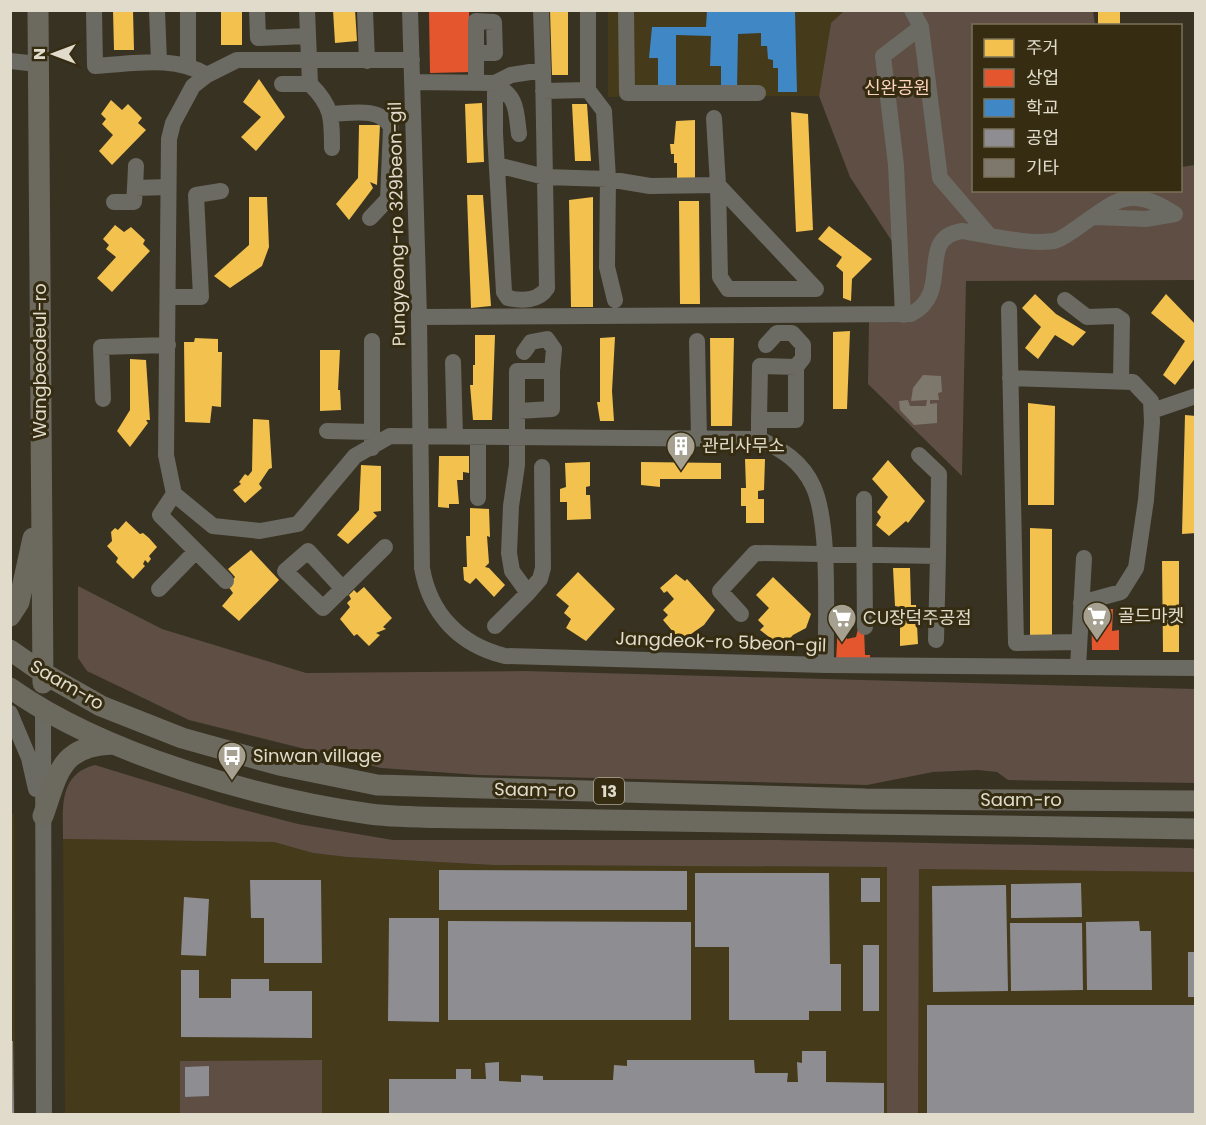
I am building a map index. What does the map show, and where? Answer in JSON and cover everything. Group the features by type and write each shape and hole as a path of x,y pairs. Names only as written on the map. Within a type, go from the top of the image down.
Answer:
{"main road":[{"name":"Wangbeodeul-ro","path":"38,10 43,711"},
{"path":"10,616 19,602 41,502"},
{"name":"Saam-ro","path":"10,650 43,673 101,706 182,738 279,765 377,785 865,799 1196,801"},
{"name":"Saam-ro","path":"10,688 43,711 116,744 176,767 272,794 370,814 470,818 1196,829"},
{"path":"43,816 59,770 67,758 91,745 116,744"}],"street":[{"path":"94,10 95,66 188,64 207,75"},
{"path":"157,10 159,63"},
{"path":"188,10 188,64"},
{"path":"257,10 258,38 308,36"},
{"path":"307,10 310,84 332,114 332,148"},
{"path":"365,10 368,61"},
{"name":"Pungyeong-ro 329beon-gil","path":"410,10 421,437"},
{"path":"495,85 496,165 504,292 508,298 534,298 540,296 547,288 541,10"},
{"path":"588,10 588,90 604,111 608,179 607,267 615,300"},
{"path":"626,10 627,93 758,93"},
{"path":"912,10 921,27 940,178 988,234"},
{"path":"903,315 896,165 883,56 921,27"},
{"path":"476,53 476,82"},
{"path":"372,341 372,440 355,456 297,524 260,531 213,526 174,494 166,455 169,139 173,123 189,93 207,75 237,60 309,62 412,60"},
{"path":"10,61 38,64"},
{"path":"495,85 512,75 543,70"},
{"path":"413,82 476,82 495,85 508,91 514,99 519,134"},
{"path":"282,84 310,84"},
{"path":"543,91 588,90"},
{"path":"332,114 369,112 387,119 391,127 388,199 370,218"},
{"path":"496,165 545,177 608,179 651,186 718,185 816,290 728,289 722,284 718,185 714,118"},
{"path":"114,202 134,202 136,166"},
{"path":"135,188 168,187"},
{"path":"168,297 201,297 196,195 221,191"},
{"path":"419,317 912,315 924,308 932,295 937,248 951,233 962,231 1056,241 1094,217"},
{"path":"1065,300 1087,317 1116,316 1122,320 1121,381"},
{"path":"1009,309 1016,643 1079,642"},
{"path":"759,420 796,420 796,367 803,358 803,345 792,333 777,333 766,345"},
{"path":"518,411 552,410 554,349 547,339 531,342 524,352"},
{"path":"697,340 699,438"},
{"path":"103,399 102,346 168,345"},
{"path":"453,362 455,437"},
{"path":"759,439 760,366 796,367"},
{"path":"528,593 512,571 509,553 511,506 517,476 517,371 552,371"},
{"path":"1010,378 1133,382 1151,401 1146,500 1136,568 1121,592 1081,603"},
{"path":"1152,411 1196,396"},
{"path":"327,430 372,440 390,436 759,439 792,456 813,485 821,517 824,554 826,665"},
{"name":"Jangdeok-ro 5beon-gil","path":"421,437 424,584 443,620 471,644 505,656 826,665 1196,668"},
{"path":"478,437 478,498"},
{"path":"919,455 939,474 936,640"},
{"path":"495,626 540,579 543,568 542,466"},
{"path":"174,494 160,515 226,581"},
{"path":"864,500 865,627"},
{"path":"297,524 308,551 343,589"},
{"path":"308,551 285,571 323,608 385,547"},
{"path":"159,589 196,551"},
{"path":"741,614 720,591 754,553 938,556"},
{"path":"1078,667 1084,558"},
{"path":"43,711 44,1114"},
{"path":"10,713 29,758 43,816"}],"shaded area":[{"path":"608,11 844,11 831,23 819,96 608,97"},
{"path":"10,814 14,814 15,1114 10,1114"},
{"path":"63,839 274,842 313,853 347,857 493,865 888,867 887,1114 65,1114"},
{"path":"918,868 1195,872 1195,1114 918,1114"}],"green space":[{"name":"신완공원","path":"844,11 1093,11 1095,24 972,24 972,192 1182,192 1182,167 1195,165 1195,280 966,281 962,476 868,384 869,322 894,309 899,268 895,246 850,177 819,96 831,23"},
{"path":"78,586 162,629 306,673 525,671 1195,689 1195,783 1008,780 997,772 978,770 933,772 867,785 478,775 381,768 189,720 87,671 78,658"},
{"path":"95,765 229,806 298,824 393,840 778,840 1191,848 1195,849 1195,872 919,869 918,1114 887,1114 887,867 493,865 347,857 313,853 274,842 63,839 63,805 69,784 74,776"},
{"path":"322,1060 322,1114 180,1114 180,1061"}],"building: 주거":[{"path":"113,10 133,10 134,50 114,50"},
{"path":"221,10 242,10 242,45 221,45"},
{"path":"333,10 355,10 357,41 335,43"},
{"path":"550,10 568,10 568,75 552,75"},
{"path":"1098,10 1120,10 1120,24 1098,24"},
{"path":"259,79 285,117 256,151 241,137 261,117 243,102"},
{"path":"111,100 122,110 128,104 142,118 138,123 146,130 112,165 99,151 113,135 102,124 106,119 101,114"},
{"path":"482,103 484,162 467,163 465,104"},
{"path":"572,104 587,104 591,161 575,161"},
{"path":"791,112 808,114 813,230 796,232"},
{"path":"695,120 695,179 677,179 677,163 674,163 674,154 671,154 670,144 674,144 676,121"},
{"path":"359,125 380,125 377,185 370,182 373,188 349,220 336,204 358,178"},
{"path":"467,195 483,195 491,306 471,308"},
{"path":"249,197 267,197 269,247 262,266 230,288 214,276 249,245"},
{"path":"593,197 593,307 571,307 569,200"},
{"path":"679,201 699,201 700,304 680,304"},
{"path":"115,225 124,232 131,227 145,240 143,244 150,251 112,292 97,278 116,257 106,249 109,245 103,239"},
{"path":"829,226 872,259 852,279 851,301 843,298 843,272 836,266 842,257 818,239"},
{"path":"1035,294 1056,314 1086,332 1073,346 1055,335 1038,359 1025,348 1041,327 1022,308"},
{"path":"1166,294 1196,325 1196,357 1175,385 1163,375 1185,341 1151,313"},
{"path":"850,331 847,409 833,409 833,332"},
{"path":"475,335 495,335 492,420 473,420 470,385 473,385 473,365 475,365"},
{"path":"615,337 612,391 614,421 600,421 597,402 600,402 600,338"},
{"path":"195,338 218,339 218,352 222,352 221,407 212,406 210,423 185,422 184,342 194,342"},
{"path":"710,338 734,338 732,426 711,426"},
{"path":"320,350 340,350 338,390 340,390 341,410 320,411"},
{"path":"130,359 146,360 150,420 146,420 148,423 130,447 117,431 130,410"},
{"path":"1028,403 1055,406 1054,505 1028,505"},
{"path":"1185,415 1196,416 1196,533 1182,534"},
{"path":"253,419 269,420 272,468 259,484 262,488 245,503 233,490 241,484 239,482 245,474 248,476 252,471"},
{"path":"439,456 469,456 469,473 463,472 463,480 457,480 459,504 449,504 449,508 438,507"},
{"path":"745,459 765,459 764,490 758,491 758,499 764,499 764,523 746,523 746,506 741,506 741,488 746,488"},
{"path":"888,460 925,501 908,523 906,521 889,536 876,525 881,517 877,512 888,497 872,479"},
{"path":"590,462 590,486 586,487 586,495 590,495 591,519 567,520 567,502 560,502 560,489 566,487 565,463"},
{"name":"관리사무소","path":"641,462 721,463 721,479 660,479 660,487 641,485"},
{"path":"361,465 381,466 381,511 373,512 377,516 348,544 337,535 359,510"},
{"path":"470,508 489,509 490,537 487,536 489,563 485,567 489,568 505,585 494,597 476,578 470,584 464,580 463,567 467,567 466,536 470,536"},
{"path":"126,521 157,547 149,556 151,559 148,563 145,560 143,564 145,566 133,579 116,562 118,558 107,546 112,541 111,532 115,528 118,530"},
{"path":"1030,528 1052,529 1052,635 1030,637"},
{"path":"251,550 279,580 239,621 222,606 233,593 228,586 235,577 228,569"},
{"path":"1162,561 1179,561 1179,652 1163,652"},
{"path":"893,568 910,568 911,605 916,605 918,644 900,646 900,607 895,606"},
{"path":"578,572 615,609 586,641 566,628 571,619 564,613 569,606 556,595"},
{"path":"676,574 685,581 687,579 715,610 704,625 681,641 663,620 668,615 663,610 674,599 667,591 664,593 660,588"},
{"path":"773,577 811,614 806,628 793,635 782,647 760,630 764,626 758,620 769,608 756,595"},
{"path":"364,587 392,618 383,627 386,629 376,633 380,635 369,646 357,634 354,636 340,619 350,607 347,603 351,599 349,595 354,590 357,593"}],"building: 상업":[{"path":"429,10 469,10 471,72 430,73"},
{"path":"1113,609 1112,631 1119,630 1119,650 1092,650 1091,610"},
{"path":"838,622 846,622 847,639 856,637 858,629 864,629 865,655 870,655 870,663 836,662"}],"building: 학교":[{"path":"707,10 795,12 797,92 778,92 778,68 773,68 773,60 768,59 767,46 761,46 761,33 738,34 737,90 721,90 721,66 710,66 711,36 676,35 676,88 658,88 658,58 649,58 652,27 706,27"}],"building: 공업":[{"path":"439,870 687,871 687,910 439,910"},
{"path":"695,873 829,873 830,964 841,964 841,1011 809,1011 809,1020 729,1020 729,947 695,947"},
{"path":"861,878 880,878 880,902 861,902"},
{"path":"250,880 321,880 322,963 264,963 264,918 251,918"},
{"path":"1081,883 1082,917 1011,918 1011,884"},
{"path":"1006,885 1008,991 933,992 932,886"},
{"path":"184,897 209,899 206,956 181,955"},
{"path":"389,918 439,918 439,1022 388,1021"},
{"path":"448,921 691,922 691,1020 448,1020"},
{"path":"1139,921 1140,931 1151,931 1152,990 1087,990 1086,922"},
{"path":"1010,923 1082,923 1083,990 1011,991"},
{"path":"863,945 879,945 879,1011 863,1011"},
{"path":"1188,952 1196,952 1196,997 1188,997"},
{"path":"181,970 199,970 199,998 231,998 231,979 269,979 269,991 312,991 312,1038 181,1037"},
{"path":"927,1005 1196,1005 1196,1114 927,1114"},
{"path":"10,1041 13,1041 14,1114 10,1114"},
{"path":"802,1051 826,1051 826,1082 884,1083 884,1114 389,1114 389,1079 456,1079 456,1069 471,1069 471,1079 486,1079 485,1063 499,1062 499,1081 521,1082 521,1075 543,1076 543,1080 613,1080 614,1065 627,1066 627,1060 754,1060 755,1073 788,1073 787,1082 798,1082 797,1062 802,1063"},
{"path":"209,1066 209,1096 185,1097 185,1067"}],"building: 기타":[{"path":"923,375 941,376 942,392 938,393 939,400 930,400 930,404 937,403 937,423 914,425 900,410 899,401 908,400 910,406 926,406 927,400 911,401 913,388"}],"place":[{"name":"관리사무소","path":"681,472"},
{"name":"골드마켓","path":"1097,642"},
{"name":"CU장덕주공점","path":"842,644"},
{"name":"Sinwan village","path":"232,782"}]}
